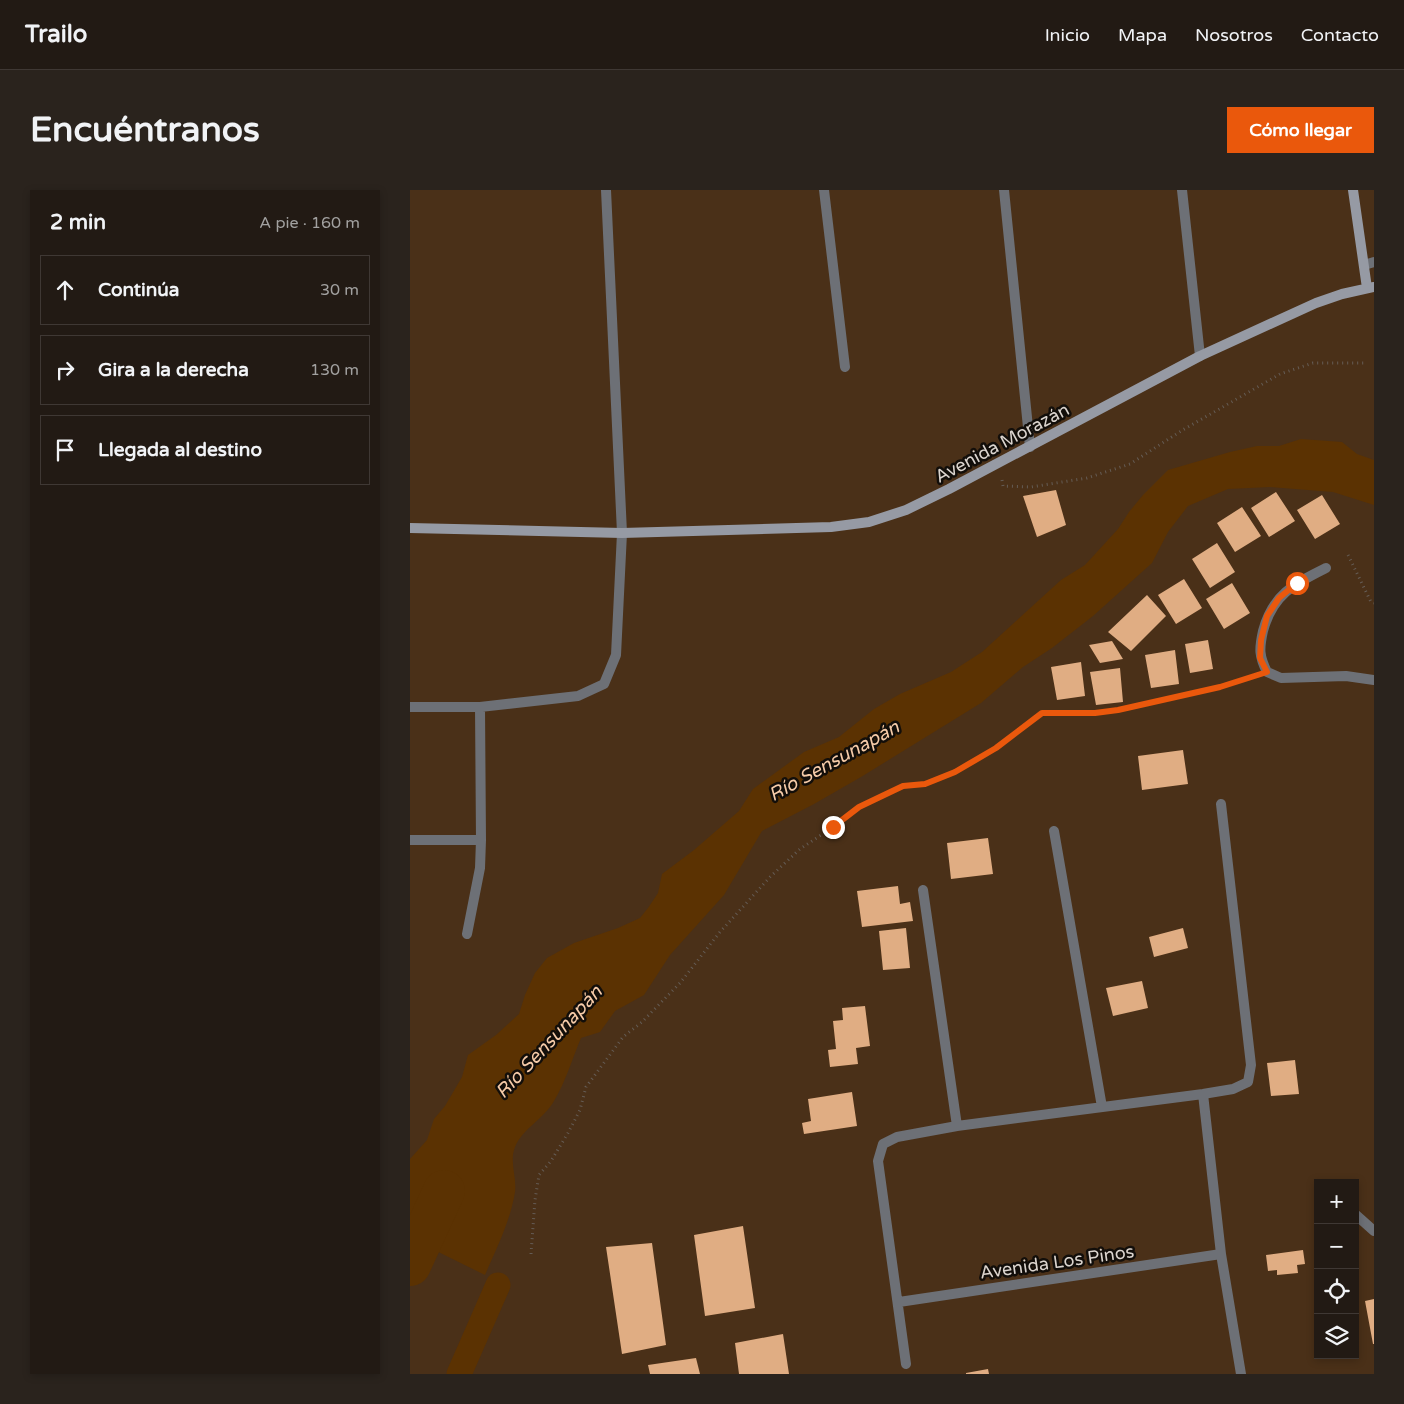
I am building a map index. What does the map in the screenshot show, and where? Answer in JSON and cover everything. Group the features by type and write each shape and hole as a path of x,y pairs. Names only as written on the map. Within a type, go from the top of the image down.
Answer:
{"main road":[{"path":"1353,190 1369,264 1371,287"},
{"name":"Avenida Morazán","path":"410,528 622,532 831,527 869,522 906,510 1030,447 1200,356 1316,303 1371,287"}],"street":[{"path":"410,707 480,707 578,696 604,684 616,655 622,532 606,190"},
{"path":"824,190 845,367"},
{"path":"1004,190 1030,447"},
{"path":"1182,190 1200,356"},
{"path":"1326,568 1297,583 1279,598 1267,616 1261,640 1260,658 1267,672 1281,678 1346,676 1374,680"},
{"path":"467,934 480,868 480,707"},
{"path":"906,1364 899,1302 878,1161 883,1144 897,1137 957,1126 1203,1094 1233,1089 1248,1082 1251,1065 1221,804"},
{"path":"1054,831 1102,1107"},
{"path":"410,840 481,840"},
{"path":"923,890 957,1126"},
{"path":"1203,1094 1221,1254 1241,1374"},
{"path":"1359,1218 1374,1231"},
{"name":"Avenida Los Pinos","path":"899,1302 1221,1254"}],"path":[{"path":"1000,462 1003,486 1031,487 1088,478 1130,464 1181,431 1280,374 1313,363 1364,363"},
{"path":"1348,554 1371,602 1374,603"},
{"path":"531,1254 539,1175 551,1161 568,1133 580,1110 586,1088 624,1037 642,1022 680,983 720,932 770,877 800,849 859,807 903,786 925,784 955,772 996,748 1042,713 1095,713 1118,710 1220,687 1267,672"}],"shaded area":[{"path":"410,190 1374,190 1374,1374 410,1374"}],"water":[{"path":"1301,439 1342,442 1357,454 1374,460 1374,505 1333,492 1270,487 1228,489 1188,506 1168,532 1152,563 1093,616 1052,648 1023,667 981,703 861,777 762,831 724,895 670,955 644,995 615,1011 600,1032 581,1038 554,1101 545,1113 523,1134 515,1147 513,1153 515,1192 513,1203 503,1234 485,1275 410,1238 410,1159 427,1140 434,1119 445,1106 462,1077 468,1055 496,1035 519,1014 535,973 547,958 574,943 618,928 640,918 658,893 662,874 694,850 739,811 753,789 804,752 839,737 874,709 900,694 951,672 982,652 1061,580 1085,565 1118,529 1143,495 1168,470 1230,452 1257,446 1279,446"}],"building":[{"path":"1056,490 1066,525 1037,537 1023,496"},
{"path":"1276,492 1295,521 1269,537 1251,508"},
{"path":"1322,495 1340,524 1315,539 1297,510"},
{"path":"1242,507 1261,536 1235,552 1217,523"},
{"path":"1217,543 1235,572 1210,588 1192,559"},
{"path":"1184,579 1202,608 1176,624 1158,595"},
{"path":"1232,583 1250,613 1224,629 1206,599"},
{"path":"1147,595 1166,616 1131,651 1108,632"},
{"path":"1208,640 1213,669 1190,673 1185,644"},
{"path":"1112,641 1123,659 1100,663 1089,645"},
{"path":"1175,650 1179,684 1151,688 1145,655"},
{"path":"1081,662 1085,696 1057,700 1051,667"},
{"path":"1120,668 1123,702 1096,705 1090,672"},
{"path":"1183,750 1188,784 1142,790 1138,756"},
{"path":"988,838 993,874 951,879 947,843"},
{"path":"898,886 900,904 910,902 913,921 862,927 857,891"},
{"path":"906,928 910,968 883,970 879,931"},
{"path":"1183,928 1188,948 1154,957 1149,937"},
{"path":"1142,981 1148,1008 1113,1016 1106,988"},
{"path":"865,1006 870,1046 856,1048 858,1064 830,1067 828,1050 836,1049 833,1021 843,1020 842,1008"},
{"path":"1295,1060 1299,1094 1271,1096 1267,1063"},
{"path":"852,1092 857,1126 804,1134 802,1123 811,1121 808,1099"},
{"path":"743,1226 755,1308 705,1316 694,1235"},
{"path":"652,1243 666,1345 622,1354 606,1247"},
{"path":"1303,1250 1305,1264 1297,1265 1298,1273 1277,1275 1277,1270 1268,1271 1266,1255"},
{"path":"1374,1299 1374,1344 1373,1344 1365,1301"},
{"path":"783,1334 789,1374 739,1374 735,1343"},
{"path":"696,1358 700,1374 650,1374 648,1365"},
{"path":"988,1369 989,1374 966,1374 966,1373"}],"waterway":[{"name":"Río Sensunapán","path":"410,1265 444,1191"},
{"path":"459,1374 498,1285"}],"route":[{"path":"833,827 859,807 903,786 925,784 955,772 996,748 1042,713 1072,714 1118,710 1220,687 1267,672 1260,658 1261,640 1267,616 1279,598 1297,583"}]}
